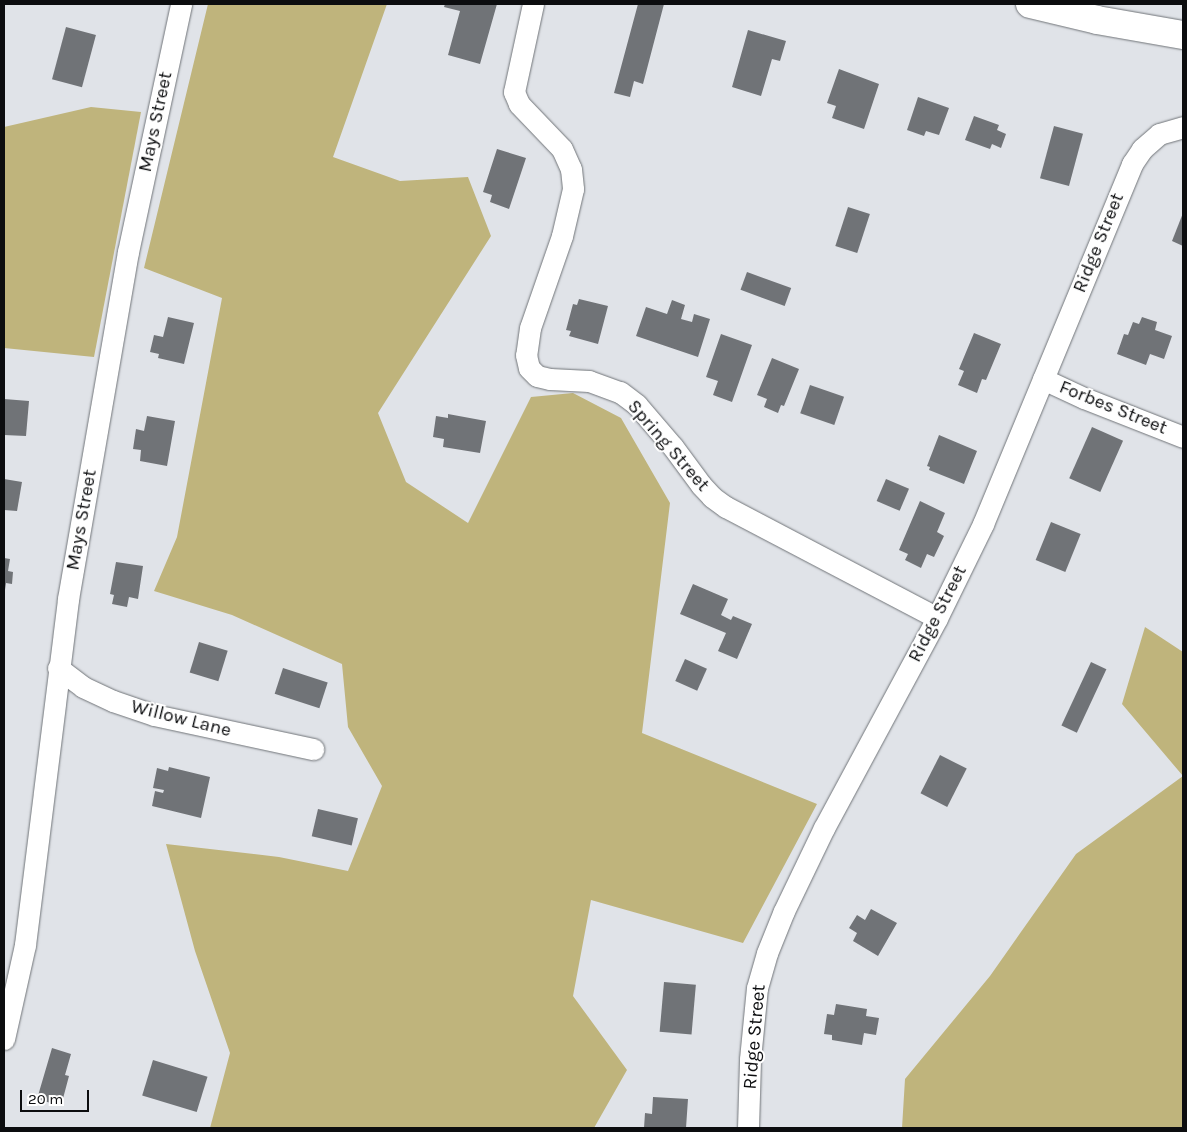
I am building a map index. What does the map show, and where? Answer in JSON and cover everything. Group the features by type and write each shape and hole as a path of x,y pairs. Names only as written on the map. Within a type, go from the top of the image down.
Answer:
{"main road":[{"path":"1030,4 1097,20 1183,35"}],"street":[{"name":"Mays Street","path":"4,1039 25,944 52,738 58,668 121,292 181,4"},
{"name":"Spring Street","path":"533,4 514,92 519,104 562,150 571,169 573,189 562,236 530,328 526,355 529,368 537,376 550,379 589,381 620,392 637,405 712,497 726,507 938,618"},
{"name":"Ridge Street","path":"748,1128 750,1059 757,988 767,953 784,911 824,828 938,618 983,524 1132,164 1142,149 1174,129"},
{"name":"Forbes Street","path":"1043,379 1084,398 1183,437"},
{"name":"Willow Lane","path":"58,668 83,686 113,701 154,715 313,748"}],"shaded area":[{"path":"208,4 387,4 333,157 400,181 468,177 491,236 378,413 406,482 468,523 531,397 573,393 621,418 670,503 642,733 817,804 743,943 591,900 573,996 627,1070 594,1128 210,1128 230,1053 195,951 166,844 279,857 348,871 382,786 348,727 342,664 232,615 154,591 177,537 222,298 144,268"},
{"path":"91,107 141,112 94,357 4,348 4,127"},
{"path":"1145,627 1183,652 1183,776 1122,704"},
{"path":"1183,776 1183,1128 902,1128 905,1079 990,976 1076,854"}],"building":[{"path":"445,4 497,4 480,64 448,55 460,11 444,7"},
{"path":"638,4 664,4 643,84 634,81 630,97 614,93"},
{"path":"66,27 96,35 82,87 52,79"},
{"path":"748,30 786,41 780,61 772,59 761,96 732,87"},
{"path":"839,69 879,84 864,129 832,118 836,106 827,103"},
{"path":"918,97 949,108 939,135 926,131 924,136 907,130"},
{"path":"974,116 999,125 997,130 1006,134 1001,148 992,144 990,149 965,140"},
{"path":"1054,126 1083,134 1069,186 1040,178"},
{"path":"497,149 526,158 509,209 490,202 492,195 483,192"},
{"path":"848,207 870,214 857,253 835,246"},
{"path":"1183,213 1183,246 1172,241"},
{"path":"747,272 791,288 785,306 741,290"},
{"path":"579,299 608,306 598,344 569,336 571,331 566,330 573,304 577,305"},
{"path":"672,300 685,305 681,319 692,322 694,314 710,319 698,357 636,336 646,307 667,314"},
{"path":"168,317 194,323 184,364 158,358 159,354 150,352 154,335 163,337"},
{"path":"1142,317 1157,322 1155,330 1172,336 1164,359 1150,354 1146,365 1117,354 1124,334 1128,335 1133,322 1139,324"},
{"path":"974,333 1001,344 986,380 982,379 977,393 958,385 964,371 959,369"},
{"path":"721,334 752,345 732,402 713,395 718,381 706,377"},
{"path":"772,358 799,369 784,406 781,405 778,413 764,407 767,399 757,395"},
{"path":"810,385 844,397 834,425 800,413"},
{"path":"4,399 29,401 26,436 4,435"},
{"path":"448,414 486,421 480,453 443,447 444,439 433,437 436,416 448,418"},
{"path":"147,416 175,421 167,466 140,461 141,450 133,449 136,429 144,431"},
{"path":"1092,427 1123,441 1100,492 1069,478"},
{"path":"939,435 977,451 964,484 929,470 930,467 927,466"},
{"path":"4,479 22,482 17,511 4,510"},
{"path":"886,479 909,489 900,511 877,501"},
{"path":"920,501 945,513 937,532 944,536 934,557 927,554 921,568 905,560 908,554 899,550"},
{"path":"1051,522 1081,534 1065,572 1036,560"},
{"path":"4,558 10,559 8,571 13,572 12,584 6,583 5,590"},
{"path":"116,562 143,566 138,599 129,597 127,607 112,604 114,595 110,594"},
{"path":"693,584 728,599 721,615 731,620 733,616 752,624 737,659 718,651 726,633 680,614"},
{"path":"199,642 228,651 218,681 190,673"},
{"path":"685,659 707,669 697,691 675,681"},
{"path":"1091,662 1106,669 1077,733 1061,725"},
{"path":"283,668 328,683 319,708 275,694"},
{"path":"940,755 967,769 947,807 920,793"},
{"path":"169,767 210,777 201,818 152,806 155,791 163,793 164,790 153,788 157,768 168,771"},
{"path":"318,809 358,818 352,846 312,836"},
{"path":"871,909 897,923 878,956 853,941 857,933 849,928 857,915 865,920"},
{"path":"664,982 696,985 692,1035 660,1032"},
{"path":"836,1004 867,1009 866,1016 879,1018 876,1035 864,1033 862,1045 832,1040 832,1035 824,1034 827,1014 834,1015"},
{"path":"52,1048 71,1054 65,1075 69,1076 61,1106 37,1099"},
{"path":"153,1060 208,1077 197,1112 142,1095"},
{"path":"653,1097 688,1099 686,1128 644,1128 645,1113 652,1114"}]}
